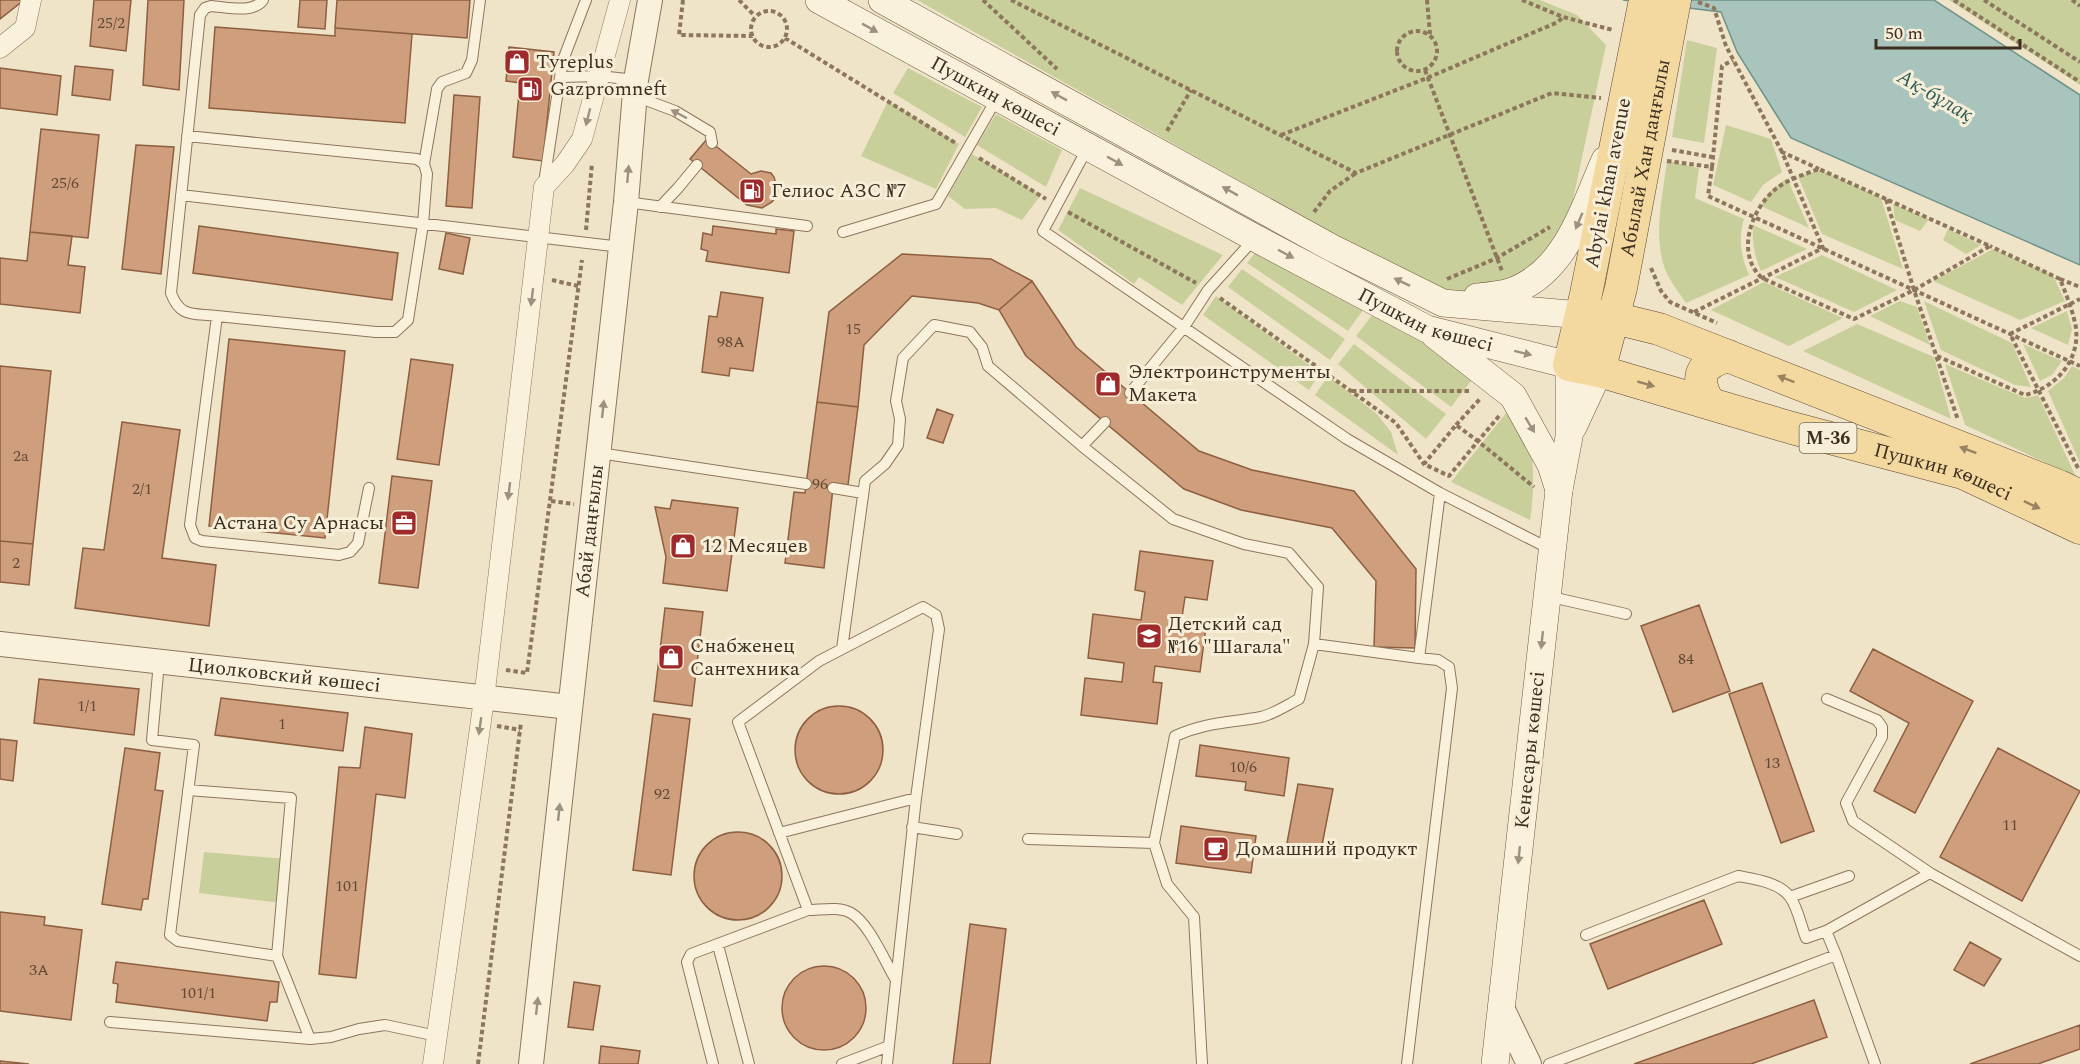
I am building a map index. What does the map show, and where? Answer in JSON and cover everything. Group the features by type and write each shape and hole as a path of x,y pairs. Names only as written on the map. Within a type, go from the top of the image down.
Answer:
{"main road":[{"name":"Пушкин көшесі","path":"819,0 1256,238 1427,328 1709,402 1792,428 1963,474 2080,528"},
{"name":"Пушкин көшесі","path":"882,0 1332,248 1440,293 1614,318 1727,341 2080,496"},
{"name":"Abylai khan avenue","path":"1584,368 1581,315 1645,0"},
{"name":"Абылай Хан даңғылы","path":"1614,318 1640,33 1685,1"},
{"path":"1440,293 1509,292 1541,276 1569,242 1618,129"},
{"path":"1584,368 1614,318"},
{"path":"1427,328 1513,396 1551,465 1550,492"},
{"path":"1709,402 1700,386 1701,377 1707,365 1714,360 1727,341"},
{"name":"Кенесары көшесі","path":"1495,1064 1552,550 1550,492 1569,437 1584,368"}],"street":[{"path":"0,48 25,28 31,0"},
{"path":"433,1064 484,699 544,187 565,164 582,139 620,0"},
{"name":"Абай даңғылы","path":"531,1064 626,202 635,88 650,0"},
{"name":"Циолковский көшесі","path":"0,644 570,707"},
{"path":"1502,1008 1529,1064"}],"lane":[{"path":"263,0 259,6 252,8 211,6 205,8 200,15 171,293 175,304 182,311 376,332 395,332 408,320 423,224 427,174 424,164 436,89 442,82 466,73 472,60 480,0"},
{"path":"544,187 563,60 586,0"},
{"path":"560,77 599,76 635,88 710,132 712,143"},
{"path":"843,232 936,204 997,97"},
{"path":"187,136 417,159 424,164"},
{"path":"1088,147 1042,231 1347,439 1440,492 1552,550"},
{"path":"660,207 697,165"},
{"path":"181,195 621,247"},
{"path":"626,202 807,226"},
{"path":"1130,393 1184,327 1208,290 1256,238"},
{"path":"217,316 190,525 195,538 339,555 350,552 358,543 369,488"},
{"path":"842,649 865,481 885,464 898,444 900,419 896,401 903,358 934,325 970,332 982,347 988,366 1173,519 1244,544 1289,553 1318,587 1314,644 1299,699 1264,716 1211,723 1175,736 1154,843 1167,884 1194,917 1202,1064"},
{"path":"1082,446 1105,422"},
{"path":"599,453 806,484"},
{"path":"833,488 863,493"},
{"path":"1419,658 1440,492"},
{"path":"1547,596 1626,614"},
{"path":"808,910 738,722 819,661 923,607 936,615 939,628 915,798 887,1064"},
{"path":"1314,644 1438,660 1449,667 1452,688 1407,1064"},
{"path":"159,662 152,740 194,745 170,935 184,942 277,956"},
{"path":"1827,699 1877,720 1882,727 1882,736 1846,804 1848,814 1853,821 1930,873 2080,956"},
{"path":"188,790 291,798 277,956 310,1039"},
{"path":"779,833 915,798"},
{"path":"912,827 957,834"},
{"path":"1028,839 1154,843"},
{"path":"1586,935 1738,876 1760,880 1778,888 1790,897 1806,938 1826,931 1930,873"},
{"path":"1790,897 1849,876"},
{"path":"713,1064 687,962 691,954 808,910 834,909 850,913 865,927 896,980"},
{"path":"1826,931 1875,1064"},
{"path":"718,945 749,1064"},
{"path":"1549,1064 1836,955"},
{"path":"110,1022 310,1039 331,1037 385,1025 436,1036"},
{"path":"842,1064 889,1046"}],"path":[{"path":"683,0 679,34 753,36"},
{"path":"739,0 755,16"},
{"path":"983,0 1060,72"},
{"path":"1011,0 1356,173"},
{"path":"1426,0 1430,34 1437,46 1435,60 1425,70 1406,68 1398,58 1397,46 1400,39 1410,31 1416,30 1430,34"},
{"path":"1521,0 1563,17 1640,33"},
{"path":"1528,2 1536,0"},
{"path":"1954,0 2080,82"},
{"path":"1984,0 2080,62"},
{"path":"2072,0 2080,6"},
{"path":"1685,1 1714,8 1726,46 1782,152 1823,248"},
{"path":"766,10 782,15 788,26 781,43 770,47 758,43 751,27 755,16 766,10"},
{"path":"1281,135 1427,78 1558,22 1563,17"},
{"path":"785,38 1056,205 1208,290 1396,423 1424,464 1449,476 1504,410"},
{"path":"1733,60 1722,66 1708,196 2080,366"},
{"path":"1425,70 1505,280"},
{"path":"1167,131 1191,90"},
{"path":"1314,212 1330,190 1356,173 1552,93 1601,98"},
{"path":"1662,149 1712,157"},
{"path":"1782,152 2080,287"},
{"path":"1661,160 1712,167"},
{"path":"586,231 592,164"},
{"path":"1819,169 1776,189 1754,216 1748,229 1748,246 1755,273 1762,278 1854,319 1914,290 1990,246"},
{"path":"1886,199 1914,290 1959,421"},
{"path":"1440,293 1558,222"},
{"path":"1693,312 1823,248"},
{"path":"504,670 527,673 582,260"},
{"path":"1649,263 1661,291 1670,302 1693,312 1727,341"},
{"path":"1936,356 2025,395 2040,392 2065,371 2074,348 2076,329 2060,279"},
{"path":"551,280 579,286"},
{"path":"2010,334 2080,299"},
{"path":"2010,334 2080,472"},
{"path":"1352,391 1476,391"},
{"path":"1424,464 1456,424 1488,391"},
{"path":"1456,424 1550,492"},
{"path":"551,501 578,505"},
{"path":"478,1064 521,722"},
{"path":"493,725 520,730"}],"green space":[{"path":"917,0 1540,0 1577,15 1606,45 1565,237 1513,284 1445,296"},
{"path":"1949,0 2080,0 2080,85"},
{"path":"1687,40 1717,48 1704,143 1672,137"},
{"path":"908,68 982,107 965,137 893,93"},
{"path":"888,101 959,144 936,189 861,156"},
{"path":"996,114 1062,150 1046,187 977,145"},
{"path":"1726,125 1771,139 1782,172 1763,185 1751,202 1713,185"},
{"path":"972,154 1041,195 1022,220 996,208 965,209 948,196"},
{"path":"1667,161 1699,168 1695,198 1744,219 1741,248 1749,275 1686,303 1667,274 1660,251 1660,212"},
{"path":"1822,170 1881,198 1903,269 1822,234 1798,176"},
{"path":"1787,178 1809,228 1761,206 1769,192"},
{"path":"1080,188 1223,255 1182,305 1139,277 1134,284 1058,230"},
{"path":"1893,204 1929,219 1920,231 1895,220"},
{"path":"1753,225 1807,249 1761,271 1754,248"},
{"path":"1948,229 1981,245 1966,254 1943,240"},
{"path":"1993,249 2053,275 2065,301 2020,320 1933,281"},
{"path":"1255,253 1363,310 1348,331 1247,263"},
{"path":"1822,255 1897,290 1854,312 1775,277"},
{"path":"1242,269 1345,339 1330,360 1228,287"},
{"path":"1764,282 1843,318 1789,346 1711,310"},
{"path":"1216,296 1320,373 1309,390 1203,315"},
{"path":"1900,301 1917,307 1930,345 1870,316"},
{"path":"1924,301 2012,343 2031,387 2015,385 1941,350"},
{"path":"2067,311 2072,329 2068,345 2031,328"},
{"path":"1373,314 1477,373 1451,407 1356,336"},
{"path":"1857,324 1934,357 1951,419 1803,351"},
{"path":"1354,344 1446,414 1426,439 1338,364"},
{"path":"2023,344 2062,361 2052,375 2040,381"},
{"path":"1945,364 2025,398 2038,395 2076,477 1965,425"},
{"path":"2072,366 2080,370 2080,463 2048,391 2064,378"},
{"path":"1328,376 1377,414 1391,432 1398,455 1315,395"},
{"path":"1510,408 1525,428 1532,454 1530,520 1451,482"},
{"path":"204,852 287,859 281,903 199,893"}],"water":[{"name":"Ақ-бұлақ","path":"1623,0 1934,0 2080,95 2080,265 1791,138 1737,52 1721,12"}],"building":[{"path":"0,0 24,0 0,19"},
{"path":"94,0 131,0 126,51 90,46"},
{"path":"148,0 184,0 179,90 143,85"},
{"path":"300,0 327,0 325,29 298,27"},
{"path":"337,0 470,0 467,38 335,28"},
{"path":"215,27 335,36 335,28 412,34 405,123 209,108"},
{"path":"509,47 554,52 543,161 513,157 520,83 506,81"},
{"path":"75,66 113,70 110,100 72,95"},
{"path":"0,68 61,76 57,115 0,108"},
{"path":"454,95 480,97 472,208 446,206"},
{"path":"41,129 99,135 88,238 30,232"},
{"path":"707,139 751,174 761,171 771,173 778,191 772,202 762,208 747,205 690,159"},
{"path":"136,145 174,147 161,274 122,269"},
{"path":"199,226 398,253 392,300 193,273"},
{"path":"713,226 776,234 776,229 794,231 789,273 706,261 708,251 701,249 703,233 712,235"},
{"path":"30,232 72,236 68,265 85,267 80,313 0,304 0,258 27,261"},
{"path":"446,233 470,238 463,274 439,269"},
{"path":"902,254 991,259 1032,281 999,310 978,303 912,296 864,345 858,407 817,402 829,312"},
{"path":"1032,281 1076,347 1199,451 1252,470 1354,491 1416,569 1415,648 1374,647 1376,581 1332,528 1241,510 1184,489 1026,356 999,310"},
{"path":"721,292 763,298 753,371 730,368 729,376 702,372 709,316 717,317"},
{"path":"229,339 345,351 325,538 209,526"},
{"path":"411,359 453,365 439,465 397,459"},
{"path":"0,366 51,371 33,544 0,541"},
{"path":"817,402 858,407 848,485 835,483 833,488 824,568 785,563 794,492 805,493"},
{"path":"937,409 953,415 943,443 927,438"},
{"path":"122,422 180,430 162,558 216,565 209,626 75,608 83,548 104,550"},
{"path":"392,476 432,481 418,588 379,583"},
{"path":"672,500 738,508 727,591 663,583 666,557 655,507 670,509"},
{"path":"0,541 33,544 29,585 0,582"},
{"path":"1140,551 1213,561 1207,600 1185,597 1181,624 1206,627 1200,672 1155,666 1153,682 1162,683 1157,724 1081,715 1085,678 1122,682 1124,663 1088,658 1093,614 1141,620 1145,592 1135,590"},
{"path":"1699,605 1730,691 1673,712 1641,626"},
{"path":"665,608 703,612 692,706 654,701"},
{"path":"1873,649 1973,701 1915,813 1874,791 1909,723 1850,691"},
{"path":"39,679 139,689 134,735 34,723"},
{"path":"1762,683 1814,831 1781,843 1729,694"},
{"path":"221,698 348,713 343,751 215,735"},
{"path":"839,706 856,710 870,719 879,733 883,750 879,767 870,781 856,790 839,794 822,790 808,781 799,767 795,750 799,733 808,719 822,710"},
{"path":"653,714 690,719 671,875 633,870"},
{"path":"365,727 412,734 405,798 376,794 356,978 319,974 339,767 360,768"},
{"path":"0,739 17,741 13,781 0,779"},
{"path":"1200,745 1289,758 1284,796 1245,790 1246,782 1196,776"},
{"path":"125,748 160,753 155,790 163,791 148,899 143,899 141,910 102,904"},
{"path":"1998,748 2080,791 2022,901 1940,857"},
{"path":"1298,784 1333,789 1321,850 1287,843"},
{"path":"1181,826 1256,836 1251,873 1176,863"},
{"path":"738,832 755,836 769,845 778,859 782,876 778,893 769,907 755,916 738,920 721,916 707,907 698,893 694,876 698,859 707,845 721,836"},
{"path":"1704,900 1722,944 1608,989 1590,944"},
{"path":"0,912 45,917 44,925 82,930 71,1020 0,1011"},
{"path":"970,924 1006,929 990,1064 953,1064"},
{"path":"1970,942 2001,959 1984,986 1954,970"},
{"path":"116,962 279,982 277,1002 270,1002 267,1021 116,1002 118,984 113,983"},
{"path":"824,966 840,969 854,978 863,992 866,1008 863,1024 854,1038 840,1047 824,1050 808,1047 794,1038 785,1024 782,1008 785,992 794,978 808,969"},
{"path":"574,982 600,986 593,1030 568,1027"},
{"path":"1814,1000 1827,1037 1751,1064 1634,1064"},
{"path":"2080,1025 2080,1049 2038,1064 1970,1064"},
{"path":"601,1046 640,1051 638,1064 599,1064"},
{"path":"0,1061 29,1064 0,1064"}],"place":[{"name":"Tyreplus","path":"517,62"},
{"name":"Gazpromneft","path":"530,89"},
{"name":"Гелиос АЗС №7","path":"752,191"},
{"name":"Электроинструменты Макета","path":"1108,384"},
{"name":"Астана Су Арнасы","path":"404,523"},
{"name":"12 Месяцев","path":"683,546"},
{"name":"Детский сад №16 \"Шагала\"","path":"1149,636"},
{"name":"Снабженец Сантехника","path":"671,657"},
{"name":"Домашний продукт","path":"1216,849"}]}
